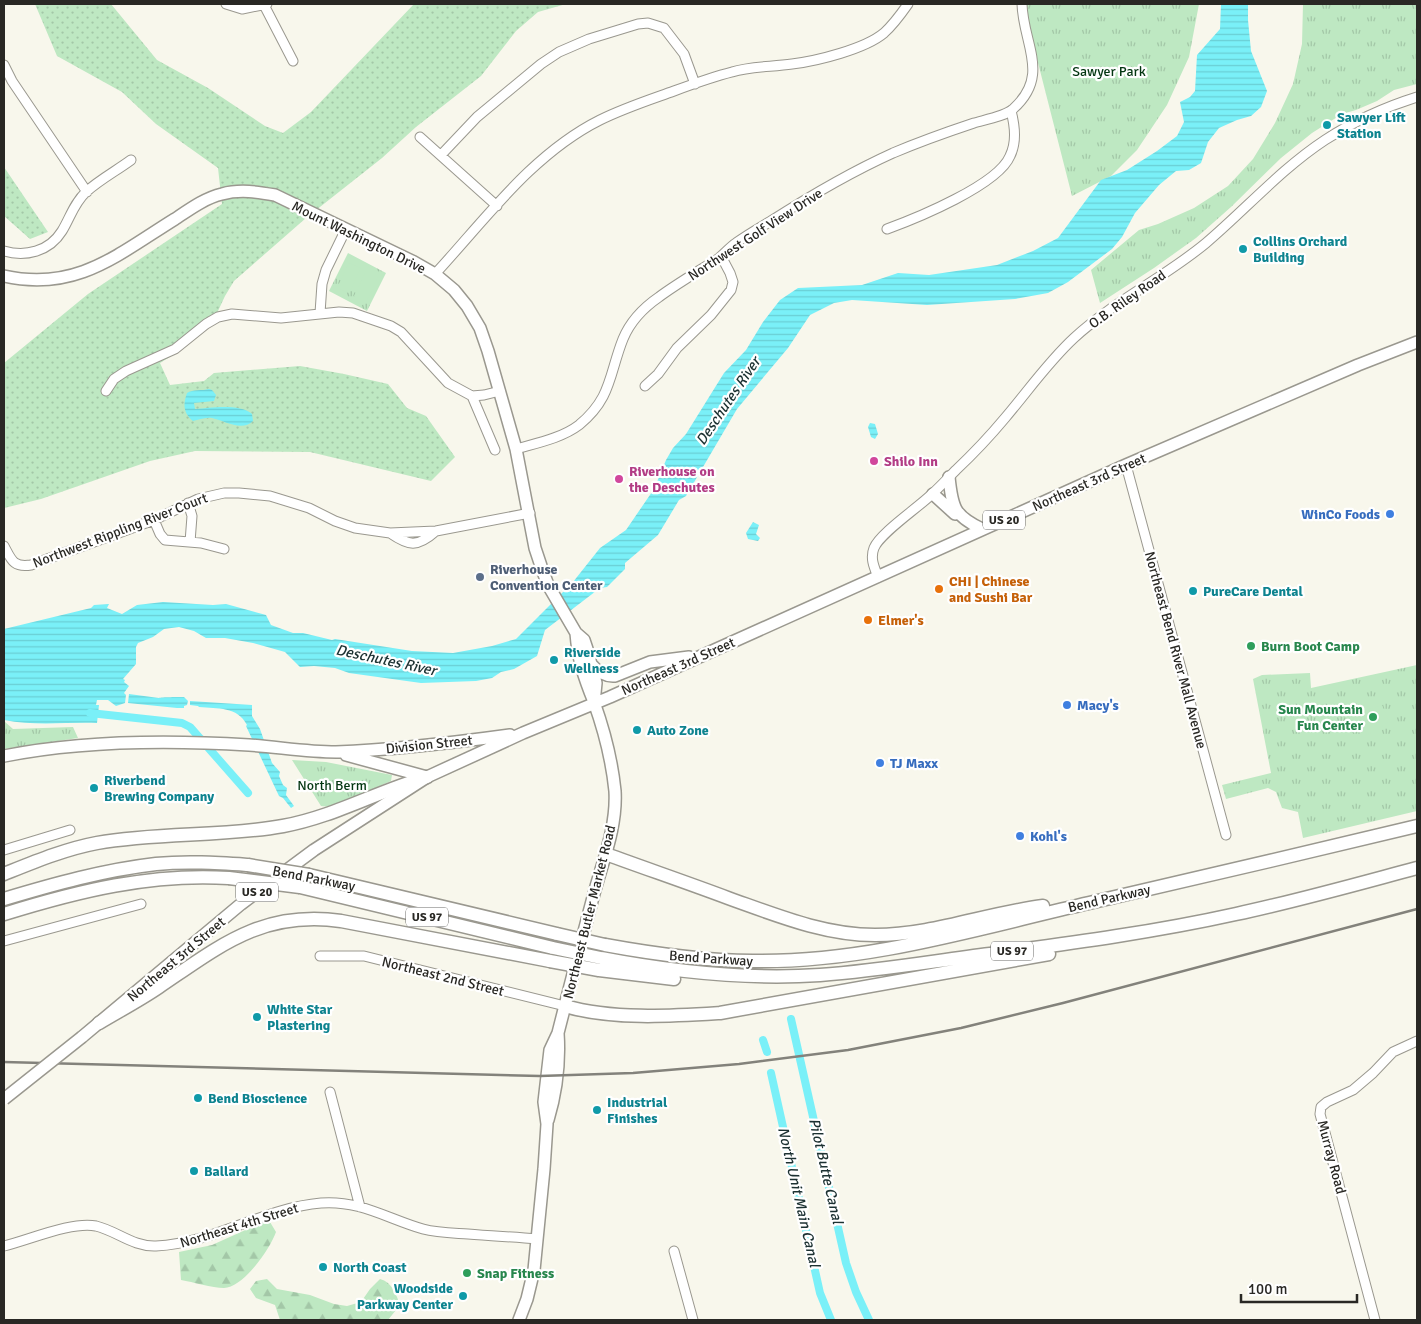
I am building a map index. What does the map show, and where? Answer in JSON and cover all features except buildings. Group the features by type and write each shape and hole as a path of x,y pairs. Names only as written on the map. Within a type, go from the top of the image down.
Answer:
{"highway":[{"path":"4,874 59,853 96,843 248,831 284,826 325,815 382,792 427,777"},
{"name":"Bend Parkway","path":"4,899 77,878 134,867 192,862 248,865 310,875 605,945 701,959 754,961 825,957 893,947 1113,898 1417,826"},
{"path":"606,854 791,920 847,934 877,935 923,930 1020,909 1113,898"},
{"name":"Bend Parkway","path":"4,914 45,901 129,882 191,876 229,878 300,887 553,948 600,964 758,976 820,975 1061,945 1154,930 1305,898 1417,868"},
{"path":"99,1023 157,989 230,940 260,926 296,919 309,918 341,921 550,961 600,964"},
{"path":"565,1006 612,1013 671,1016 720,1012 1075,950 1154,930"}],"main road":[{"name":"Mount Washington Drive","path":"4,276 18,279 49,280 64,278 92,268 112,258 199,204 222,194 252,191 275,196 435,274 454,290 467,306 480,328 516,449 536,548 548,585 576,633 584,640 596,683 594,703"},
{"name":"Northeast 3rd Street","path":"4,1099 82,1037 241,904 314,850 427,777 1126,465 1358,365 1417,342"},
{"path":"949,477 953,506 966,522"},
{"path":"933,494 959,518 982,530"},
{"name":"Mount Washington Drive","path":"576,633 578,653 586,686 594,703"},
{"path":"591,664 598,672 615,676 650,662 700,656"},
{"name":"Northeast Butler Market Road","path":"519,1320 527,1299 534,1270 547,1124 553,1101 560,1050 558,1033 613,822 615,791 609,756 594,703"},
{"name":"Division Street","path":"4,756 56,748 102,744 214,743 335,752 430,746 523,733"},
{"name":"Division Street","path":"335,752 427,777"}],"street":[{"path":"226,4 242,9 266,5 293,61"},
{"path":"435,274 517,183 550,152 598,121 625,109 732,72 759,67 794,64 849,51 868,44 883,34 894,23 908,4"},
{"path":"887,229 925,215 993,178 1003,168 1010,156 1014,141 1015,127 1011,111 1028,91 1034,69 1022,6"},
{"path":"441,155 484,111 541,64 559,52 590,39 638,24 648,23 664,28 684,54 695,84"},
{"path":"4,64 12,81 86,192"},
{"name":"O.B. Riley Road","path":"878,577 872,555 875,546 886,533 933,494 1004,420 1055,358 1094,321 1193,254 1289,168 1324,141 1366,116 1417,97"},
{"name":"Northwest Golf View Drive","path":"516,449 561,434 578,426 589,416 601,402 610,383 623,339 635,318 658,297 721,256 736,243 803,200 884,158 938,135 1011,111"},
{"path":"420,137 497,206"},
{"path":"4,251 22,254 48,246 61,232 77,203 86,192 131,160"},
{"path":"320,313 322,284 326,270 346,229"},
{"path":"645,386 658,374 677,348 711,315 732,290 733,282 721,256"},
{"path":"106,391 114,379 126,371 175,349 206,324 218,317 232,314 281,318 339,312 353,313 391,326 410,340 448,383 472,396 500,391"},
{"path":"472,396 495,450"},
{"name":"Northeast Bend River Mall Avenue","path":"1126,465 1226,835"},
{"name":"Northwest Rippling River Court","path":"4,546 11,560 23,566 31,565 154,520 188,503 224,493 270,496 310,508 335,521 355,528 390,533 436,531 530,513"},
{"path":"188,503 192,516 190,542"},
{"path":"154,520 165,540 190,542 224,549"},
{"path":"4,850 70,830"},
{"path":"4,941 141,904"},
{"name":"Northeast 2nd Street","path":"320,956 364,956 565,1006"},
{"name":"Murray Road","path":"1375,1320 1320,1114 1321,1107 1327,1102 1353,1090 1393,1052 1417,1041"},
{"path":"330,1092 360,1206"},
{"name":"Northeast 4th Street","path":"4,1246 71,1227 86,1225 105,1228 134,1243 151,1246 173,1244 211,1236 252,1219 298,1206 341,1203 360,1206 431,1230 537,1239"},
{"path":"674,1251 693,1320"}],"green space":[{"path":"35,4 111,4 157,60 208,88 265,126 283,133 311,112 414,4 566,4 538,12 516,31 481,76 306,218 234,281 211,326 184,348 160,363 170,385 204,381 214,373 300,366 388,384 407,408 426,416 455,457 431,481 310,452 195,451 150,461 41,499 4,508 4,363 88,294 222,204 218,168 156,124 122,92 57,56"},
{"name":"Sawyer Park","path":"1023,4 1199,4 1189,57 1167,105 1137,150 1111,176 1072,196"},
{"path":"1303,4 1417,4 1417,84 1394,90 1377,101 1342,114 1312,133 1281,158 1196,238 1100,303 1091,270 1139,230 1194,208 1228,186 1253,159 1275,123 1293,84 1302,44"},
{"path":"4,167 48,232 30,239 4,216"},
{"path":"348,253 386,273 367,311 329,291"},
{"path":"349,263 361,268 349,293 337,288"},
{"path":"366,271 378,277 366,302 354,296"},
{"name":"Sun Mountain Fun Center","path":"1417,665 1417,811 1303,838 1298,812 1282,808 1276,792 1268,788 1226,799 1222,785 1271,773 1253,679 1262,675 1310,673 1311,688"},
{"name":"Sun Mountain Fun Center","path":"1382,705 1389,722 1367,735 1357,713"},
{"path":"4,721 13,729 73,727 78,738 4,749"},
{"name":"North Berm","path":"292,760 326,762 392,775 391,781 331,807 321,806"},
{"path":"270,1222 276,1232 273,1239 255,1266 240,1281 224,1288 181,1280 179,1252 212,1245 261,1223"},
{"path":"267,1279 277,1289 310,1295 334,1304 347,1306 361,1302 380,1279 391,1286 400,1305 388,1320 280,1320 275,1305 256,1298 250,1289 256,1281"}],"water":[{"name":"Deschutes River","path":"1221,4 1248,4 1251,51 1267,91 1261,107 1251,116 1219,128 1208,142 1201,163 1189,170 1176,171 1159,185 1135,213 1122,237 1112,249 1068,282 1048,293 1015,299 927,305 852,300 834,303 810,315 788,348 737,409 686,496 679,500 658,535 625,563 625,569 607,587 600,588 545,630 537,656 514,669 501,672 492,678 476,681 421,683 349,673 335,668 300,667 285,652 225,638 206,638 194,631 179,627 164,629 153,637 138,643 136,647 136,664 123,679 129,686 124,693 126,695 125,703 116,706 108,700 97,700 96,705 99,705 97,723 38,723 4,720 4,629 91,608 94,605 109,604 107,608 122,614 137,605 163,602 226,604 266,615 271,625 293,633 412,651 453,653 492,646 516,639 573,582 600,548 626,530 654,489 673,448 686,434 724,373 746,350 763,322 780,300 798,288 862,285 898,273 929,275 997,265 1033,251 1058,238 1101,180 1127,170 1177,136 1184,122 1180,102 1190,97 1195,91 1197,55 1220,29"},
{"path":"209,389 216,395 214,401 194,403 195,409 240,408 252,414 253,421 244,426 239,426 212,418 193,421 187,415 185,408 187,393"},
{"path":"870,423 875,424 878,434 875,439 871,437 868,427"},
{"path":"753,522 759,525 756,534 760,538 758,541 748,539 746,533"},
{"path":"129,694 159,698 184,697 188,701 184,708 128,703"},
{"path":"190,701 252,705 252,716 260,729 272,763 280,772 279,776 283,785 287,788 286,795 294,806 291,808 279,796 243,719 232,711 190,705"}],"waterway":[{"name":"North Unit Main Canal","path":"90,713 182,723 190,727 248,793"},
{"name":"Pilot Butte Canal","path":"791,1019 846,1263 856,1292 869,1320"},
{"name":"North Unit Main Canal","path":"763,1040 767,1052"},
{"name":"North Unit Main Canal","path":"771,1073 820,1293 831,1320"}],"railway":[{"path":"4,1062 540,1076 633,1073 739,1064 848,1050 961,1028 1063,1003 1417,909"}],"place":[{"name":"Sawyer Lift Station","path":"1327,125"},
{"name":"Collins Orchard Building","path":"1243,249"},
{"name":"Shilo Inn","path":"874,461"},
{"name":"Riverhouse on the Deschutes","path":"619,479"},
{"name":"WinCo Foods","path":"1390,514"},
{"name":"Riverhouse Convention Center","path":"480,577"},
{"name":"CHI | Chinese and Sushi Bar","path":"939,589"},
{"name":"PureCare Dental","path":"1193,591"},
{"name":"Elmer's","path":"868,620"},
{"name":"Burn Boot Camp","path":"1251,646"},
{"name":"Riverside Wellness","path":"554,660"},
{"name":"Macy's","path":"1067,705"},
{"name":"Sun Mountain Fun Center","path":"1373,717"},
{"name":"Auto Zone","path":"637,730"},
{"name":"TJ Maxx","path":"880,763"},
{"name":"Riverbend Brewing Company","path":"94,788"},
{"name":"Kohl's","path":"1020,836"},
{"name":"White Star Plastering","path":"257,1017"},
{"name":"Bend Bioscience","path":"198,1098"},
{"name":"Industrial Finishes","path":"597,1110"},
{"name":"Ballard","path":"194,1171"},
{"name":"North Coast","path":"323,1267"},
{"name":"Snap Fitness","path":"467,1273"},
{"name":"Woodside Parkway Center","path":"463,1296"}]}
